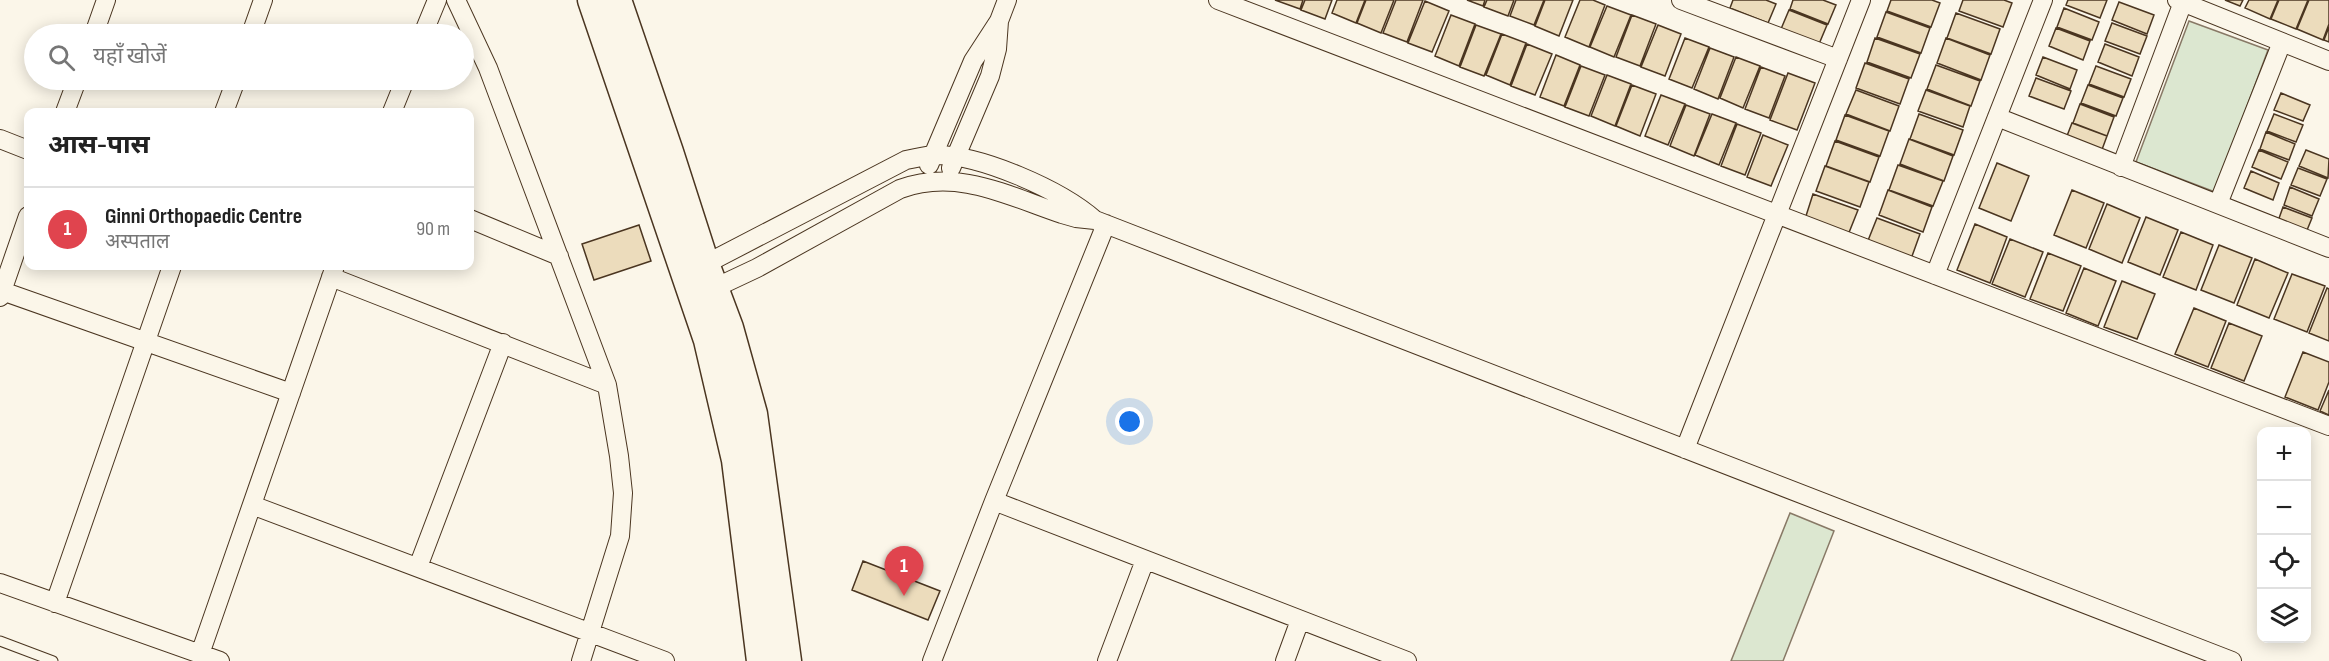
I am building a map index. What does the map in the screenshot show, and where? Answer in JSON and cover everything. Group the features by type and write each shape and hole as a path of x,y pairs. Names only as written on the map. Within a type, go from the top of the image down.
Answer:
{"main road":[{"path":"592,0 753,414 787,661"},
{"path":"616,0 669,152 700,281 708,340 736,460 761,661"}],"street":[{"path":"98,24 106,0"},
{"path":"255,24 263,0"},
{"path":"427,24 437,0"},
{"path":"456,0 467,24"},
{"path":"920,182 934,155 973,61 999,21 1007,0"},
{"path":"1218,0 2329,426"},
{"path":"1681,0 1709,5 1838,59"},
{"path":"1685,449 1861,0"},
{"path":"1935,275 2043,0"},
{"path":"2121,167 2180,1 2329,61"},
{"path":"946,180 990,76 997,49 999,21"},
{"path":"474,38 488,68 607,385 623,493 620,536 613,564 580,661"},
{"path":"2218,204 2282,42"},
{"path":"67,108 74,90"},
{"path":"226,108 232,90"},
{"path":"394,108 401,90"},
{"path":"1996,117 2328,246"},
{"path":"0,139 24,148"},
{"path":"700,281 906,160 934,155 991,165 1053,191 1074,202 1101,222"},
{"path":"700,281 758,268 900,189 920,182 946,180 972,184 1076,219 1101,222 2232,661"},
{"path":"474,221 559,256"},
{"path":"932,661 1101,222"},
{"path":"24,228 1,294 291,393"},
{"path":"55,603 171,270"},
{"path":"200,654 333,271 607,385"},
{"path":"418,567 504,343"},
{"path":"994,501 1407,661"},
{"path":"252,505 665,661"},
{"path":"1107,661 1145,560"},
{"path":"0,583 220,661"},
{"path":"1284,661 1300,620"}],"lane":[{"path":"0,641 53,661"}],"green space":[{"path":"2189,21 2268,50 2215,192 2136,162"},
{"path":"1790,513 1834,531 1783,661 1731,661"}],"building":[{"path":"1275,0 1303,0 1300,9"},
{"path":"1305,0 1332,0 1325,19 1301,10"},
{"path":"1337,0 1365,0 1356,23 1332,13"},
{"path":"1366,0 1394,0 1381,33 1357,23"},
{"path":"1396,0 1423,0 1407,42 1383,33"},
{"path":"1467,0 1485,0 1483,6"},
{"path":"1487,0 1514,0 1508,16 1484,7"},
{"path":"1516,0 1544,0 1534,25 1510,16"},
{"path":"1545,0 1573,0 1559,36 1535,26"},
{"path":"1580,0 1593,0 1605,5 1589,47 1565,37"},
{"path":"1733,0 1766,0 1776,4 1768,23 1730,8"},
{"path":"1793,0 1823,0 1836,5 1828,24 1790,9"},
{"path":"1891,0 1932,0 1940,3 1931,27 1887,11"},
{"path":"1963,0 2004,0 2012,3 2003,27 1959,11"},
{"path":"2068,0 2107,0 2100,18 2066,5"},
{"path":"2225,0 2243,0 2240,6"},
{"path":"2249,0 2278,0 2270,19 2245,8"},
{"path":"2279,0 2308,0 2296,29 2271,19"},
{"path":"2309,0 2329,0 2329,24 2323,40 2297,29"},
{"path":"1425,1 1449,11 1432,52 1408,43"},
{"path":"2119,2 2154,15 2147,34 2112,20"},
{"path":"1607,6 1631,15 1614,57 1590,47"},
{"path":"2064,8 2099,22 2092,40 2057,27"},
{"path":"1789,10 1827,25 1819,44 1781,29"},
{"path":"1886,12 1930,28 1921,53 1877,37"},
{"path":"1956,13 2000,29 1991,54 1947,38"},
{"path":"1451,15 1475,24 1459,66 1435,56"},
{"path":"1632,15 1656,24 1640,66 1616,57"},
{"path":"2112,23 2147,36 2140,54 2105,41"},
{"path":"1476,25 1501,34 1484,76 1460,67"},
{"path":"1658,25 1681,34 1665,76 1641,67"},
{"path":"2329,27 2329,42 2324,40"},
{"path":"2056,28 2090,41 2083,60 2049,46"},
{"path":"1502,34 1526,43 1510,85 1486,75"},
{"path":"1685,38 1709,47 1692,88 1669,79"},
{"path":"1875,38 1920,54 1911,78 1867,62"},
{"path":"1946,38 1990,55 1981,80 1937,63"},
{"path":"1527,44 1552,54 1535,95 1511,86"},
{"path":"2105,44 2139,57 2132,76 2098,62"},
{"path":"1710,48 1734,57 1718,99 1694,89"},
{"path":"1556,55 1580,65 1564,106 1540,97"},
{"path":"1736,57 1760,66 1743,108 1720,98"},
{"path":"2043,57 2077,70 2070,89 2036,75"},
{"path":"1865,63 1909,79 1900,104 1856,88"},
{"path":"1936,65 1980,81 1971,106 1927,89"},
{"path":"1581,66 1605,75 1589,116 1565,107"},
{"path":"2096,66 2131,79 2124,97 2089,84"},
{"path":"1761,67 1785,76 1769,118 1745,109"},
{"path":"1788,73 1815,83 1797,130 1770,120"},
{"path":"1607,75 1631,84 1615,126 1591,116"},
{"path":"2036,78 2071,91 2064,109 2029,96"},
{"path":"1632,85 1656,94 1640,136 1616,126"},
{"path":"2088,85 2123,98 2116,116 2081,103"},
{"path":"1856,90 1899,106 1890,131 1846,114"},
{"path":"1926,90 1970,106 1963,127 1918,111"},
{"path":"2281,93 2310,105 2303,121 2274,110"},
{"path":"1661,95 1685,104 1668,145 1645,136"},
{"path":"2080,104 2114,117 2107,136 2073,123"},
{"path":"1686,105 1710,114 1694,156 1670,146"},
{"path":"1712,114 1736,123 1719,165 1695,155"},
{"path":"1919,114 1963,130 1954,155 1910,139"},
{"path":"2274,114 2303,125 2296,142 2267,131"},
{"path":"1845,115 1889,131 1880,156 1836,140"},
{"path":"2072,123 2107,136 2100,155 2065,141"},
{"path":"1737,124 1761,133 1745,175 1721,166"},
{"path":"2266,132 2295,144 2289,160 2260,149"},
{"path":"1763,135 1788,145 1771,186 1747,177"},
{"path":"1909,139 1953,156 1944,181 1900,164"},
{"path":"1835,141 1879,157 1870,182 1826,166"},
{"path":"2259,150 2288,162 2281,179 2252,167"},
{"path":"2306,150 2329,159 2328,178 2299,166"},
{"path":"1997,163 2029,176 2011,221 1979,208"},
{"path":"1898,165 1943,181 1933,206 1889,190"},
{"path":"1825,166 1869,182 1860,207 1816,191"},
{"path":"2298,168 2327,179 2320,196 2291,185"},
{"path":"2251,171 2279,183 2273,200 2244,188"},
{"path":"2290,187 2319,199 2312,216 2284,205"},
{"path":"1888,190 1932,207 1923,232 1879,215"},
{"path":"2072,190 2104,203 2086,248 2054,235"},
{"path":"1813,194 1858,210 1848,235 1805,219"},
{"path":"2107,204 2140,218 2122,263 2089,249"},
{"path":"2283,207 2312,218 2305,235 2277,224"},
{"path":"2146,217 2178,230 2160,275 2128,262"},
{"path":"1877,218 1920,234 1911,259 1867,243"},
{"path":"1975,224 2007,237 1990,283 1957,270"},
{"path":"639,225 651,261 594,280 582,244"},
{"path":"2181,232 2213,245 2196,290 2163,277"},
{"path":"2010,239 2043,252 2025,297 1992,284"},
{"path":"2219,245 2252,258 2234,303 2201,290"},
{"path":"2048,253 2081,266 2063,311 2030,299"},
{"path":"2255,259 2288,273 2269,318 2237,305"},
{"path":"2084,268 2116,281 2098,326 2066,313"},
{"path":"2292,274 2325,286 2307,332 2274,319"},
{"path":"2122,281 2155,294 2137,339 2104,327"},
{"path":"2327,288 2329,289 2329,341 2309,333"},
{"path":"2194,308 2226,321 2208,367 2175,354"},
{"path":"2229,323 2262,336 2244,381 2211,368"},
{"path":"2303,352 2329,362 2329,382 2318,410 2285,397"},
{"path":"2329,390 2329,415 2320,411"},
{"path":"863,561 940,591 928,620 852,590"}],"place":[{"name":"Ginni Orthopaedic Centre","path":"904,596"}]}
